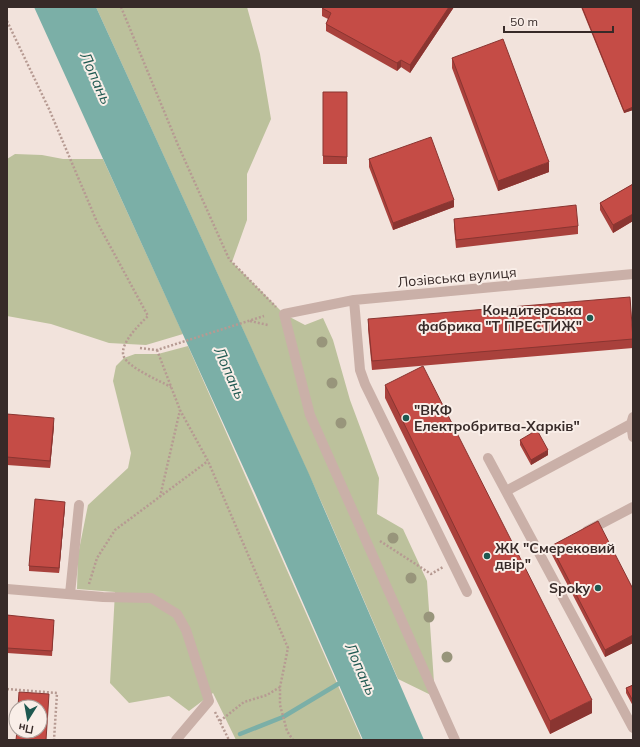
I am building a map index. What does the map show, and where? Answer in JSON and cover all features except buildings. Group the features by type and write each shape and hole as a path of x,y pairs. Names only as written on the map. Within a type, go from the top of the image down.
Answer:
{"street":[{"name":"Лозівська вулиця","path":"284,314 354,300 633,274"},
{"path":"354,300 360,370 365,384 467,592"},
{"path":"284,314 310,415 455,740"},
{"path":"506,491 632,421 633,437"},
{"path":"488,458 506,491 544,553 633,728"},
{"path":"70,594 79,505"},
{"path":"580,534 633,507"},
{"path":"7,589 86,596 151,598 177,614 186,630 210,701 176,740"}],"path":[{"path":"121,7 178,145 229,259 284,314"},
{"path":"7,21 49,109 97,222 148,316 133,330 122,351 124,358 136,368 171,387"},
{"path":"140,348 156,350 264,316"},
{"path":"250,321 268,325"},
{"path":"156,350 180,410 208,462 288,648 280,687 280,705 287,731 293,740"},
{"path":"160,497 180,410"},
{"path":"86,596 97,558 115,530 208,462"},
{"path":"361,529 431,574 452,562"},
{"path":"220,721 244,702 267,694 280,687"},
{"path":"7,689 58,693 54,740"},
{"path":"210,701 229,740"}],"green space":[{"path":"96,7 247,7 260,54 271,119 247,174 247,220 232,262 284,314 305,325 323,318 333,340 350,400 379,478 377,514 403,529 427,581 435,697 398,679 324,508"},
{"path":"15,154 42,155 63,159 103,159 183,334 146,345 109,343 51,324 7,316 7,159"},
{"path":"188,346 362,740 236,740 213,693 189,711 169,696 129,703 110,683 115,592 77,589 78,555 88,505 128,468 131,453 113,381 116,366 124,358 135,354 158,354"}],"water":[{"name":"Лопань","path":"34,7 96,7 309,474 424,740 363,740 255,493"}],"waterway":[{"path":"240,734 283,717 338,684"}],"place":[{"name":"Кондитерська фабрика \"Т ПРЕСТИЖ\"","path":"590,318"},
{"name":"\"ВКФ Електробритва-Харків\"","path":"406,418"},
{"name":"ЖК \"Смерековий двір\"","path":"487,556"},
{"name":"Spoky","path":"598,588"}]}
